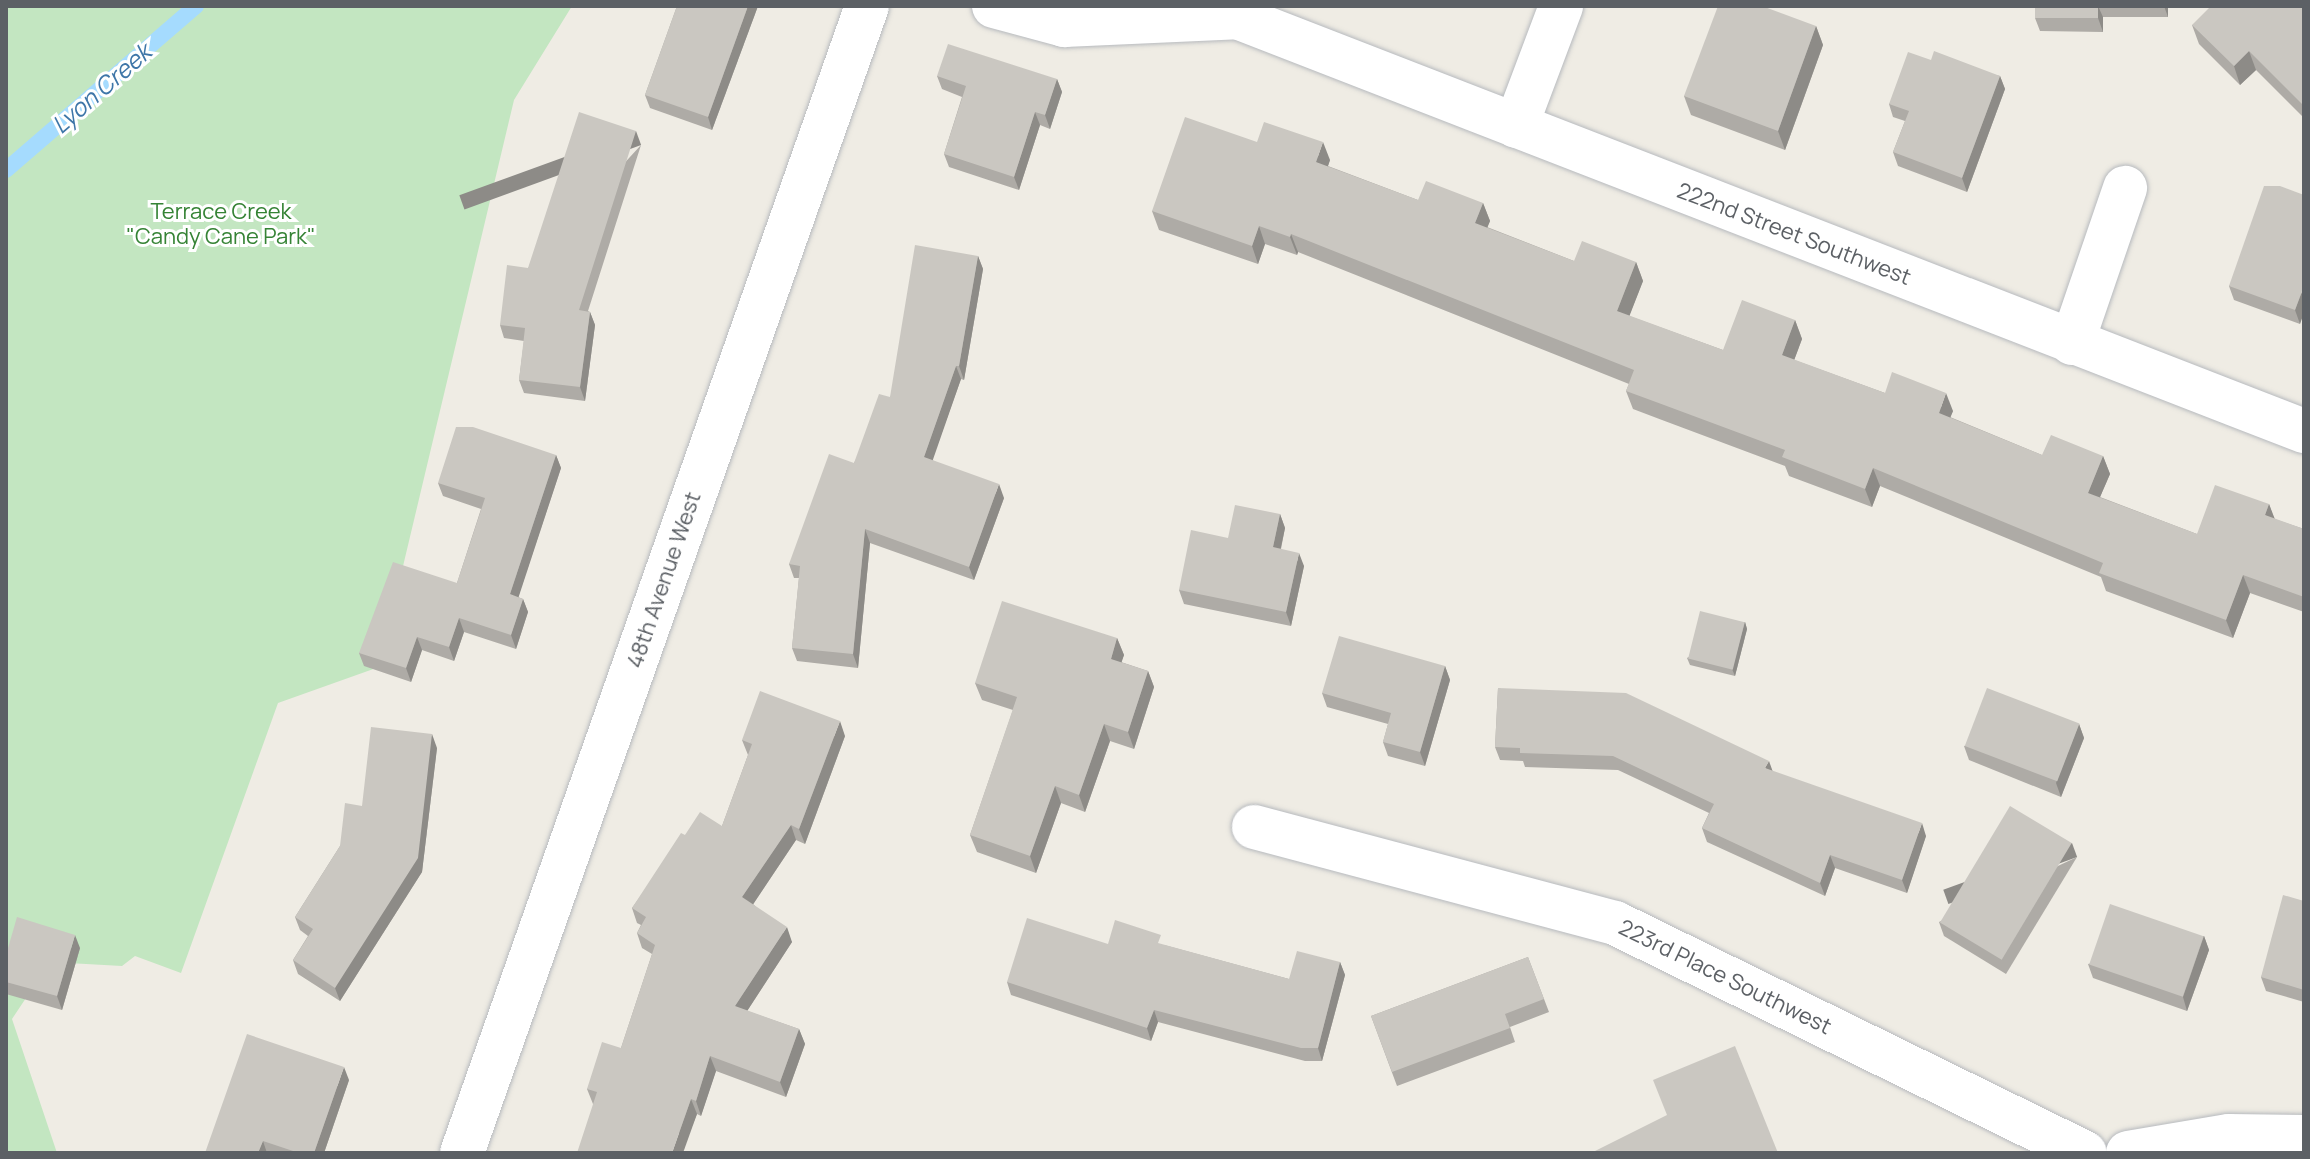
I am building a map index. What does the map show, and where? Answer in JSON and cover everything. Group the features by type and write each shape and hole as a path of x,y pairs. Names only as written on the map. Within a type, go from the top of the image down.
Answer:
{"street":[{"name":"48th Avenue West","path":"462,1153 867,6"},
{"name":"222nd Street Southwest","path":"994,6 1064,25 1237,17 2304,431"},
{"path":"1516,126 1561,6"},
{"path":"2072,343 2125,188"},
{"name":"223rd Place Southwest","path":"1254,827 1615,923 2085,1153"},
{"path":"2128,1153 2229,1136 2304,1137"}],"green space":[{"name":"Terrace Creek \"Candy Cane Park\"","path":"6,6 572,6 514,100 379,667 278,703 181,973 135,956 122,966 50,962 12,1019 57,1153 6,1153"}],"building":[{"path":"677,6 748,6 708,117 645,95"},
{"path":"1718,6 1762,6 1816,26 1778,131 1684,96"},
{"path":"2035,6 2098,6 2098,18 2035,18"},
{"path":"2211,6 2304,6 2304,106 2249,51 2234,66 2192,25"},
{"path":"948,44 1057,79 1045,115 1035,112 1014,177 944,154 966,86 937,76"},
{"path":"1934,51 2000,76 1962,178 1893,152 1909,111 1889,104 1908,52 1931,60"},
{"path":"579,112 636,131 579,310 590,312 580,387 519,380 525,328 500,325 507,265 528,268"},
{"path":"1185,117 1257,142 1264,122 1323,142 1316,162 1418,200 1426,181 1483,203 1475,223 1574,261 1582,241 1636,262 1617,311 1723,350 1742,300 1795,320 1782,355 1885,393 1892,372 1946,393 1939,413 2042,455 2051,435 2103,456 2088,493 2197,534 2215,485 2269,504 2265,515 2304,529 2304,597 2243,575 2226,620 2099,573 2103,563 1873,468 1865,489 1782,457 1785,450 1626,391 1634,370 1291,234 1290,237 1259,226 1252,246 1152,211"},
{"path":"2264,186 2280,186 2304,195 2304,286 2295,310 2229,286"},
{"path":"915,245 978,256 959,366 956,366 924,457 999,484 969,567 865,529 853,654 792,648 800,566 789,564 829,454 854,463 879,394 890,397"},
{"path":"456,427 473,427 556,455 510,594 523,599 511,635 459,618 449,647 417,637 406,668 359,653 393,562 457,583 485,498 438,483"},
{"path":"1235,505 1280,514 1273,547 1299,553 1286,612 1179,590 1191,530 1228,538"},
{"path":"1002,601 1117,638 1111,659 1148,671 1128,732 1104,724 1079,795 1055,786 1030,856 970,835 1017,697 975,683"},
{"path":"1700,611 1745,622 1733,670 1688,659"},
{"path":"1339,636 1445,666 1420,752 1383,742 1391,713 1322,693"},
{"path":"1498,688 1626,693 1769,761 1765,768 1922,823 1902,880 1830,855 1820,883 1702,828 1714,804 1613,756 1520,753 1520,748 1495,747"},
{"path":"1987,688 2079,723 2057,781 1965,746"},
{"path":"760,691 840,721 799,829 791,825 742,897 787,927 735,1006 799,1029 780,1082 710,1056 696,1101 691,1099 672,1153 577,1153 597,1092 587,1089 602,1042 621,1048 655,945 637,933 646,917 632,908 681,833 685,835 700,812 722,826 752,744 742,740"},
{"path":"371,727 432,734 418,858 335,988 293,960 313,929 295,917 340,846 345,803 362,806"},
{"path":"2010,806 2072,843 2002,960 1940,923"},
{"path":"2283,895 2304,901 2304,990 2261,977"},
{"path":"2110,904 2204,936 2183,997 2089,965"},
{"path":"17,917 75,935 57,996 6,982 6,955"},
{"path":"1027,918 1108,944 1115,920 1161,935 1158,943 1289,979 1297,951 1340,962 1318,1048 1301,1048 1154,1010 1147,1028 1007,982"},
{"path":"1528,957 1544,999 1505,1014 1510,1028 1392,1072 1371,1016"},
{"path":"247,1034 344,1067 314,1153 299,1153 263,1141 258,1153 205,1153"},
{"path":"1735,1046 1778,1153 1591,1153 1667,1115 1653,1080"}],"waterway":[{"name":"Lyon Creek","path":"6,170 196,6"}]}
